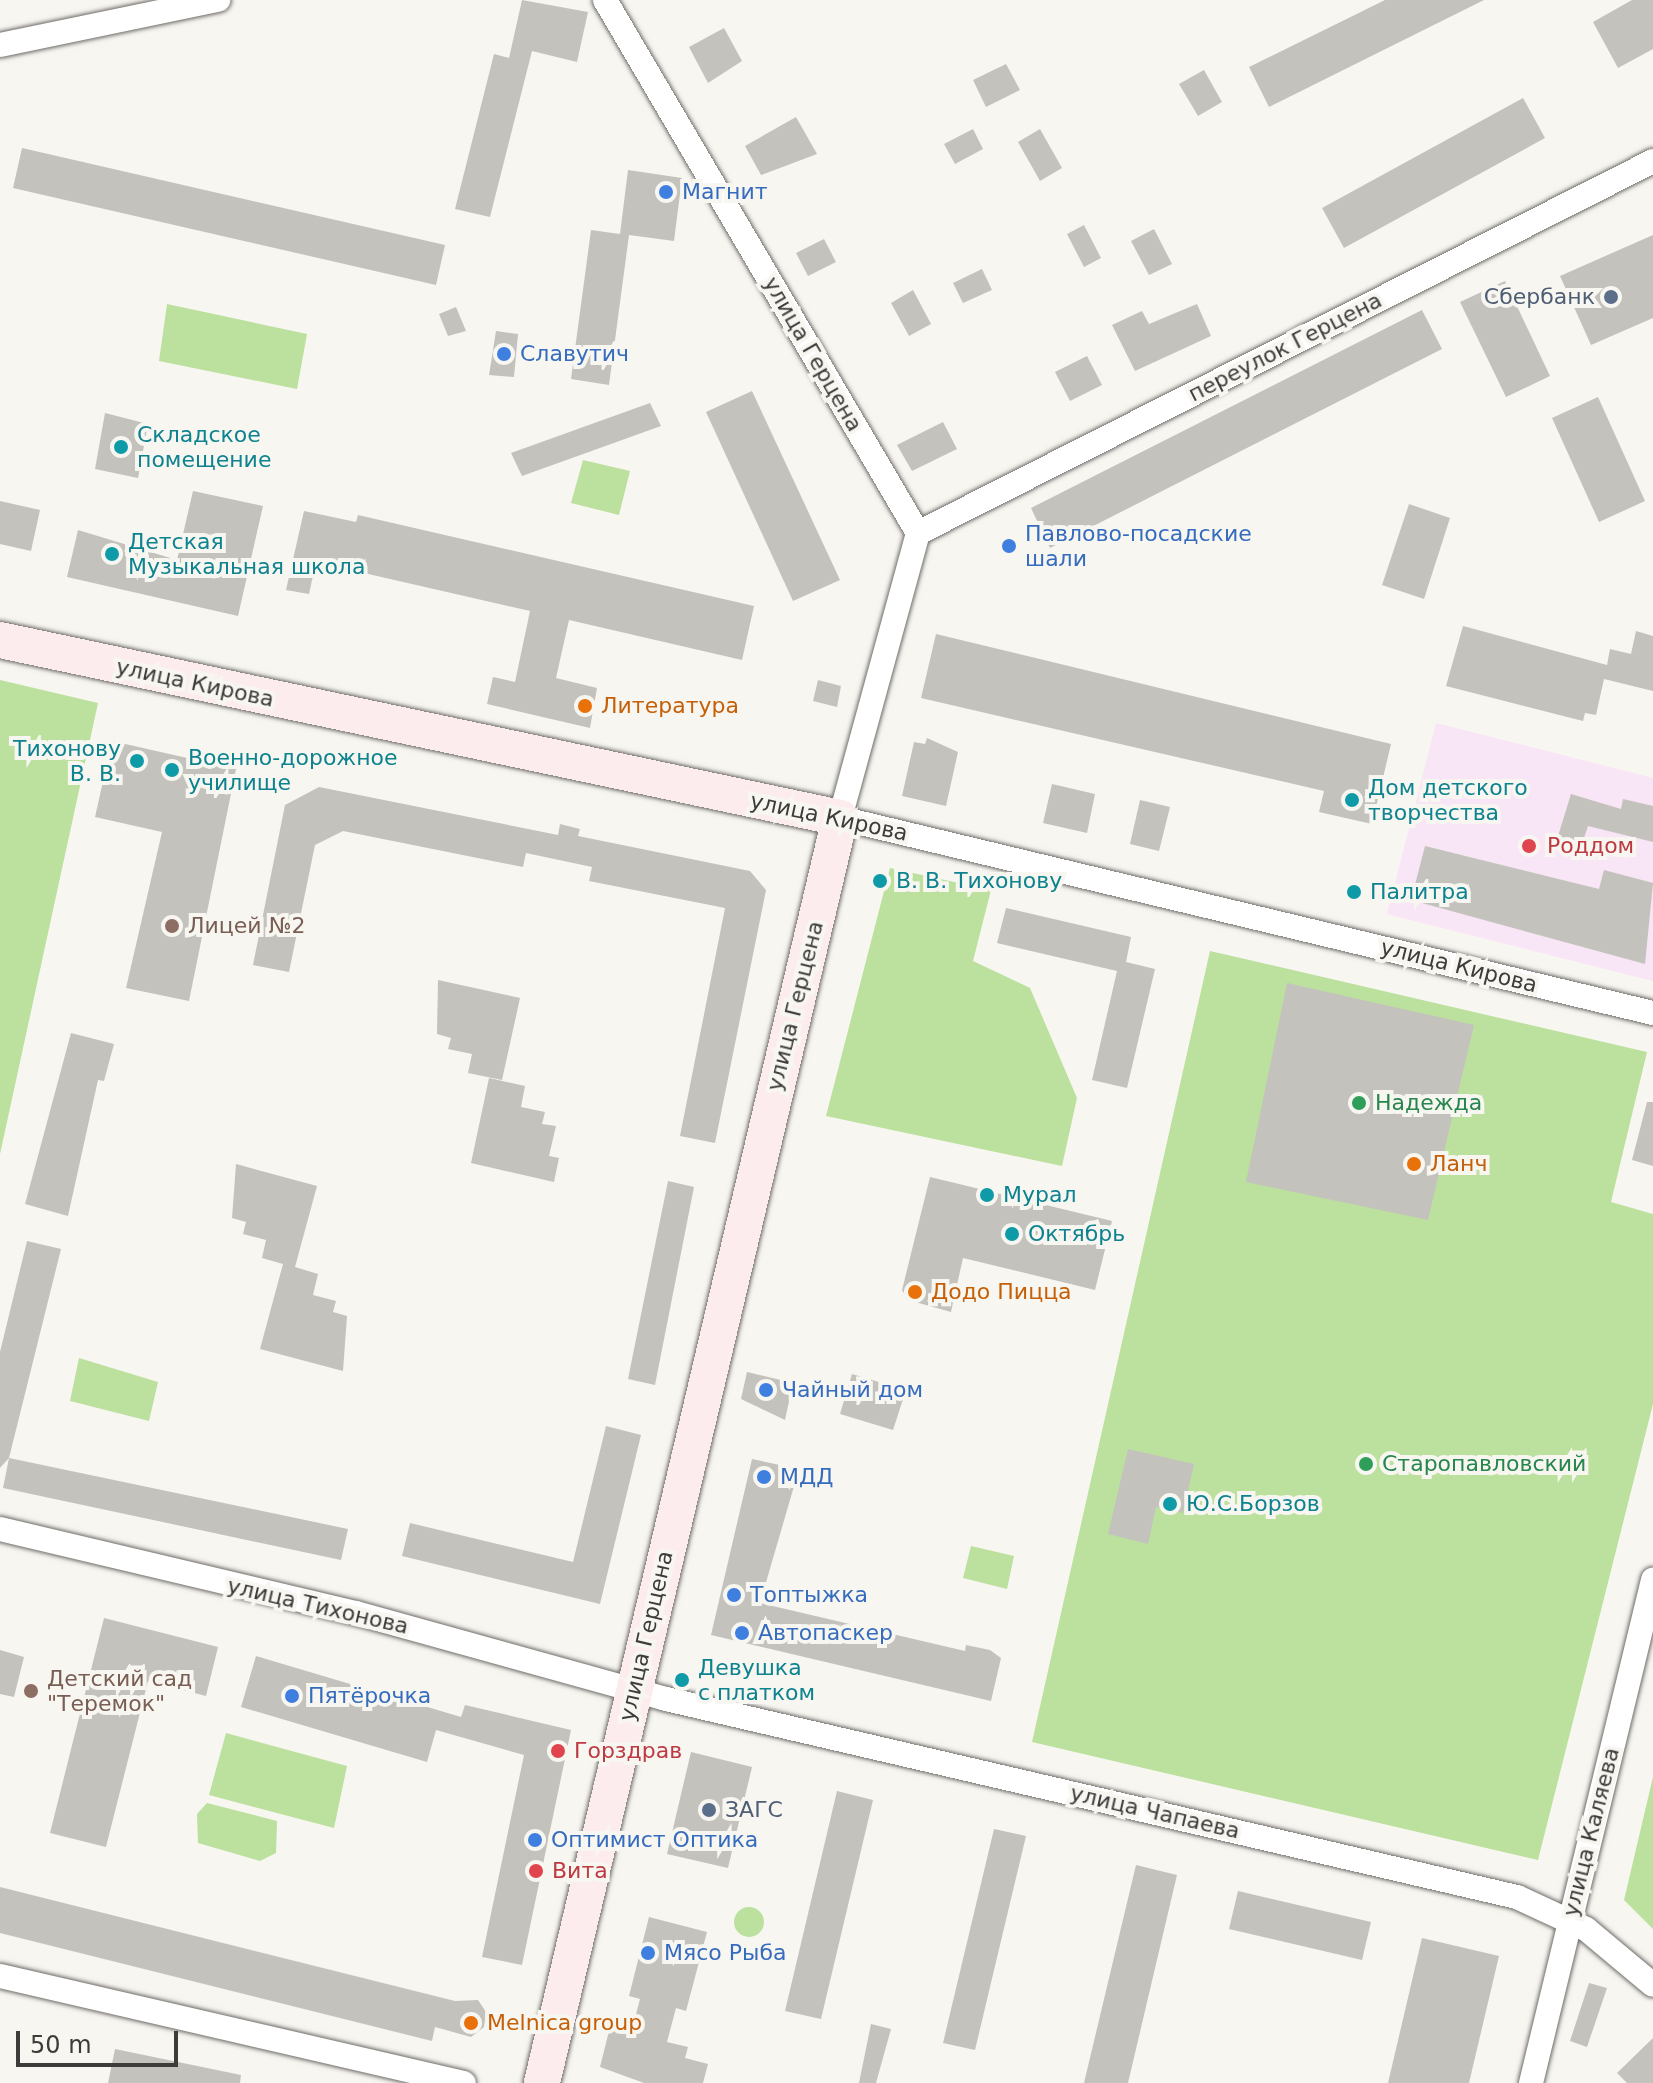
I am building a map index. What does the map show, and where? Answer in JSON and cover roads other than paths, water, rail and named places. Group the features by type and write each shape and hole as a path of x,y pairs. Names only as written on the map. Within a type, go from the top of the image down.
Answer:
{"street":[{"path":"0,45 218,0"},
{"name":"улица Герцена","path":"542,2083 840,818 918,533 605,0"},
{"name":"переулок Герцена","path":"918,533 1653,161"},
{"name":"улица Кирова","path":"0,640 840,818 1653,1013"},
{"name":"улица Тихонова","path":"0,1529 356,1613 633,1690"},
{"name":"улица Каляева","path":"1531,2083 1653,1580"},
{"name":"улица Чапаева","path":"633,1690 1487,1889 1570,1920 1653,1985"},
{"path":"0,1976 464,2083"}],"place":[{"name":"Магнит","path":"666,192"},
{"name":"Сбербанк","path":"1611,297"},
{"name":"Славутич","path":"504,354"},
{"name":"Складское помещение","path":"121,447"},
{"name":"Павлово-посадские шали","path":"1009,546"},
{"name":"Детская Музыкальная школа","path":"112,554"},
{"name":"Литература","path":"585,706"},
{"name":"Тихонову В. В.","path":"137,761"},
{"name":"Военно-дорожное училище","path":"172,770"},
{"name":"Дом детского творчества","path":"1352,800"},
{"name":"Роддом","path":"1529,846"},
{"name":"В. В. Тихонову","path":"880,881"},
{"name":"Палитра","path":"1354,892"},
{"name":"Лицей №2","path":"172,926"},
{"name":"Надежда","path":"1359,1103"},
{"name":"Ланч","path":"1414,1164"},
{"name":"Мурал","path":"987,1195"},
{"name":"Октябрь","path":"1012,1234"},
{"name":"Додо Пицца","path":"915,1292"},
{"name":"Чайный дом","path":"766,1390"},
{"name":"Старопавловский","path":"1366,1464"},
{"name":"МДД","path":"764,1477"},
{"name":"Ю.С.Борзов","path":"1170,1504"},
{"name":"Топтыжка","path":"734,1595"},
{"name":"Автопаскер","path":"742,1633"},
{"name":"Девушка с платком","path":"682,1680"},
{"name":"Детский сад \"Теремок\"","path":"31,1691"},
{"name":"Пятёрочка","path":"292,1696"},
{"name":"Горздрав","path":"558,1751"},
{"name":"ЗАГС","path":"709,1810"},
{"name":"Оптимист Оптика","path":"535,1840"},
{"name":"Вита","path":"536,1871"},
{"name":"Мясо Рыба","path":"648,1953"},
{"name":"Melnica group","path":"471,2023"}]}
